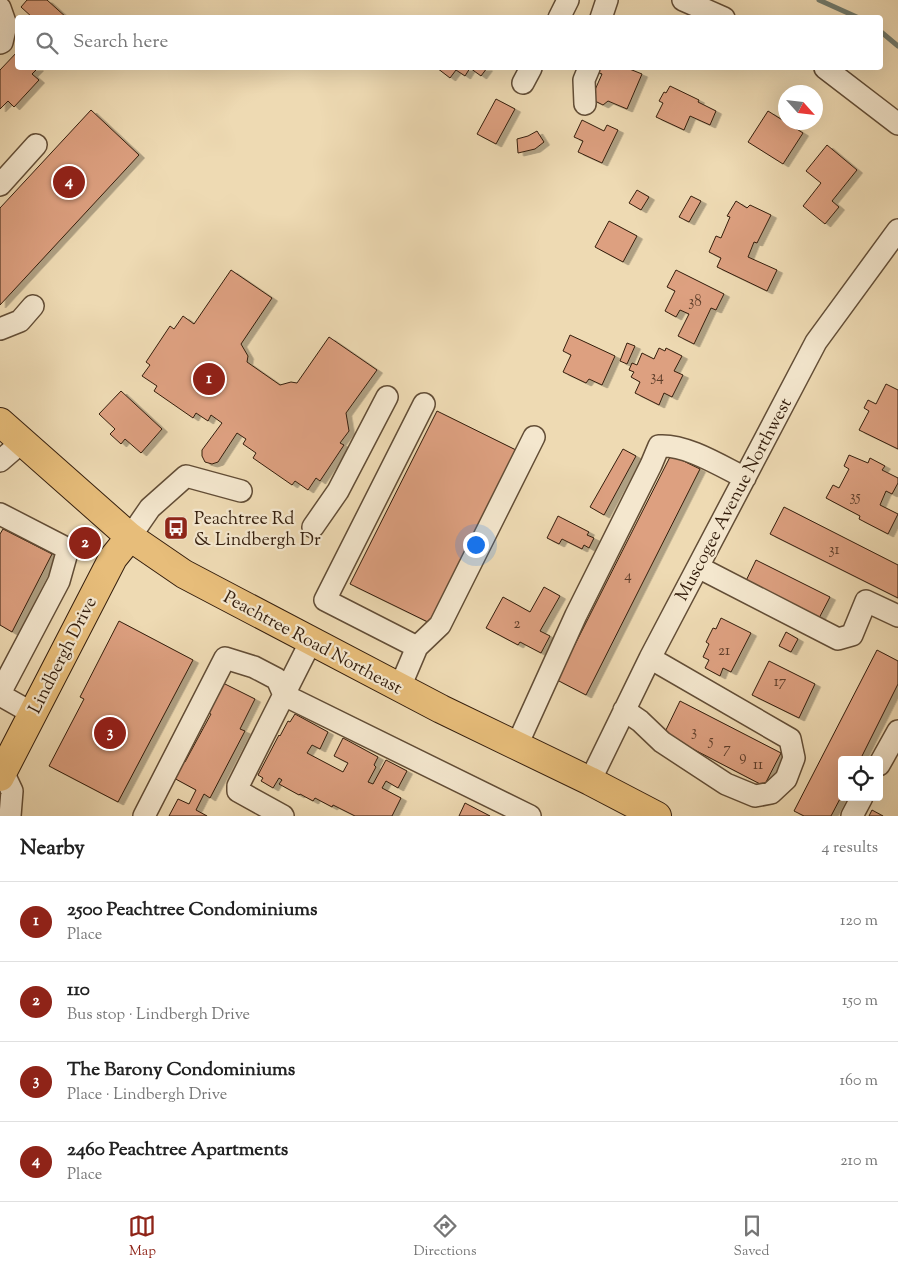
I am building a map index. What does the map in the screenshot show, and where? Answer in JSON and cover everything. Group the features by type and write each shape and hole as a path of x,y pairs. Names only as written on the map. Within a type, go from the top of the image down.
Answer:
{"main road":[{"name":"Peachtree Road Northeast","path":"0,422 130,537 184,574 400,687 657,816"},
{"name":"Lindbergh Drive","path":"1,774 113,558 130,537"}],"street":[{"path":"560,15 568,0"},
{"path":"602,15 607,0"},
{"path":"693,2 718,15"},
{"path":"0,8 6,24 2,42 0,43"},
{"path":"585,104 584,80 588,70"},
{"path":"828,70 898,124"},
{"path":"0,185 36,145"},
{"name":"Muscogee Avenue Northwest","path":"590,781 650,658 816,342 898,230"},
{"path":"0,329 20,321 33,306"},
{"path":"313,527 338,491 388,397"},
{"path":"417,647 325,600 424,404"},
{"path":"400,687 417,647 440,624 534,437"},
{"path":"0,461 22,442"},
{"path":"517,746 576,616 651,465 658,446 670,445 699,455 745,478"},
{"path":"130,537 150,508 186,476 241,491"},
{"path":"0,514 68,549 59,581 0,694 32,713"},
{"path":"698,567 838,639 852,635 866,602 898,616"},
{"path":"284,816 238,789 311,641"},
{"path":"144,816 225,658 254,667 277,679 284,695 530,816"},
{"path":"624,710 670,747 726,784 755,796 771,793 786,779 794,758 790,739 650,658"},
{"path":"883,759 898,731"},
{"path":"1,774 12,791 10,816"},
{"path":"852,816 860,801"}],"building":[{"path":"27,0 47,0 64,15 30,15 21,7"},
{"path":"15,54 15,70 36,70 32,74 39,80 14,107 8,101 0,109 0,70"},
{"path":"440,70 456,70 450,78"},
{"path":"456,70 469,70 465,76"},
{"path":"473,70 486,70 481,76"},
{"path":"592,70 632,70 642,74 627,109 608,101 603,105 591,99 602,74"},
{"path":"670,86 699,100 698,102 716,111 710,125 690,116 684,130 656,117 663,103 659,101"},
{"path":"496,99 515,109 496,144 477,134"},
{"path":"91,110 139,155 0,305 0,208"},
{"path":"768,111 778,117 778,130 798,130 803,133 783,164 748,142"},
{"path":"582,120 604,131 607,125 618,130 602,163 578,152 583,141 574,137"},
{"path":"537,131 544,142 535,149 518,153 517,139"},
{"path":"827,145 857,170 832,201 839,207 825,224 803,206 821,183 806,171"},
{"path":"637,190 649,197 641,210 629,203"},
{"path":"691,196 701,201 689,222 679,217"},
{"path":"736,201 747,208 750,205 771,215 757,243 754,242 748,257 777,270 767,291 717,267 721,258 709,252 716,236 721,238 730,217 727,216"},
{"path":"609,221 637,236 623,262 595,247"},
{"path":"231,270 272,298 241,344 248,356 247,362 280,385 291,382 297,383 329,337 377,370 346,413 349,431 340,443 344,445 320,481 316,478 308,490 295,481 292,485 253,458 256,453 243,444 246,439 237,433 218,462 212,464 205,462 202,450 222,423 211,415 208,421 196,413 193,418 154,391 157,386 142,376 150,365 146,362 170,326 174,329 183,316 194,324"},
{"path":"676,270 724,294 716,310 711,308 694,344 678,336 689,314 680,310 676,317 665,311 675,291 667,287"},
{"path":"570,335 615,356 602,385 589,379 586,383 563,372 571,355 563,351"},
{"path":"627,343 635,346 627,364 620,361"},
{"path":"659,348 665,351 666,348 682,356 674,371 683,375 672,397 664,393 659,405 635,393 640,382 631,377 634,372 629,370 632,363 637,365 642,353 654,359"},
{"path":"886,384 898,390 898,449 859,430 869,411 864,408 868,400 876,404"},
{"path":"121,391 162,429 141,453 125,439 121,444 110,434 115,429 99,414"},
{"path":"437,411 520,452 434,625 350,584"},
{"path":"623,449 636,456 604,515 590,507"},
{"path":"671,455 700,469 586,695 557,680"},
{"path":"849,455 868,463 870,458 885,466 882,470 898,478 898,483 892,494 886,491 880,505 898,514 888,534 859,519 860,516 826,498 833,485 839,488 849,469 844,466"},
{"path":"784,507 898,565 898,598 770,534"},
{"path":"558,516 589,532 587,535 594,538 589,548 584,545 582,549 562,539 559,544 547,538"},
{"path":"3,529 52,554 12,632 0,625 0,534"},
{"path":"756,560 830,597 816,624 743,587"},
{"path":"544,587 560,596 540,631 550,636 541,653 520,642 518,645 486,628 503,597 530,612"},
{"path":"721,618 751,633 731,672 723,668 720,676 705,668 709,660 703,657 709,644 706,642 713,628 716,629"},
{"path":"119,621 193,660 118,802 49,766 84,699 80,697"},
{"path":"786,632 798,639 791,652 779,646"},
{"path":"877,650 898,661 898,684 862,756 838,756 839,801 831,816 804,816 794,811"},
{"path":"769,661 815,684 799,718 752,695"},
{"path":"223,683 255,699 240,729 245,731 210,798 204,794 196,810 207,816 169,816 178,799 189,804 196,790 172,777 181,760 185,762 211,714 208,713"},
{"path":"680,701 781,753 764,786 664,734"},
{"path":"295,714 328,732 320,749 312,745 307,753 343,772 348,763 334,756 343,738 378,757 374,765 376,767 368,782 373,784 386,760 407,771 398,788 386,781 382,788 401,798 392,816 355,816 315,798 313,801 299,795 279,784 282,780 279,778 273,788 261,781 263,778 258,775 279,735"},
{"path":"465,803 490,816 459,816"},
{"path":"872,810 883,816 869,816"}],"waterway":[{"path":"819,0 852,15"},
{"path":"883,34 898,46"}],"place":[{"name":"2460 Peachtree Apartments","path":"69,182"},
{"name":"2500 Peachtree Condominiums","path":"209,379"},
{"name":"Peachtree Rd & Lindbergh Dr","path":"176,528"},
{"name":"110","path":"85,543"},
{"name":"The Barony Condominiums","path":"110,733"}]}
